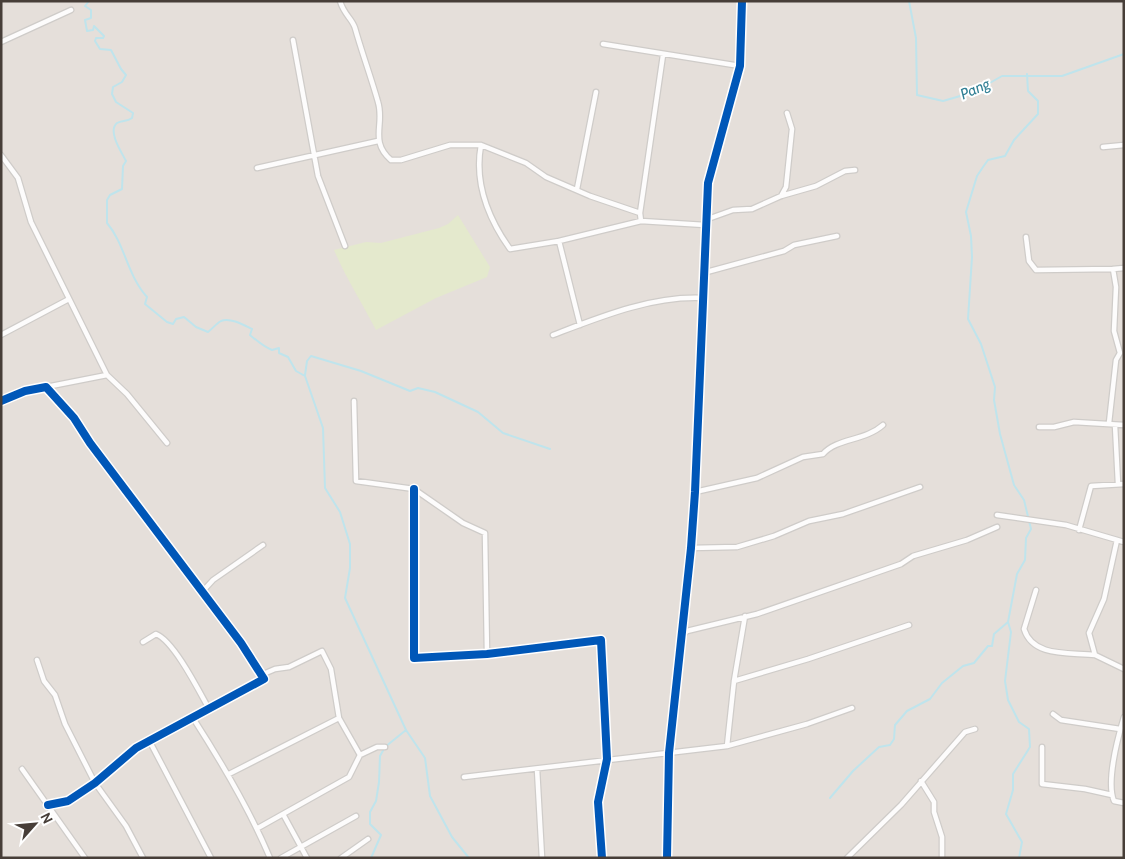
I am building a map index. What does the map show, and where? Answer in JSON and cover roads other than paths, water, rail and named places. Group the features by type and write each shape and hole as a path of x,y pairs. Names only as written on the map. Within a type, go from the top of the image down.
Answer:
{"street":[{"path":"340,1 343,13 354,26 379,104 378,141 391,160 401,160 450,145 481,145 526,163 546,177 610,204 640,214"},
{"path":"667,858 669,752 691,548 695,492 708,183 740,66 742,1"},
{"path":"1,42 71,10"},
{"path":"293,40 321,183 345,246"},
{"path":"604,44 740,66"},
{"path":"641,221 640,214 663,55"},
{"path":"577,189 596,92"},
{"path":"781,196 786,187 792,129 787,113"},
{"path":"257,168 378,141"},
{"path":"481,145 478,162 483,196 489,213 510,249 559,241 641,221 705,222 733,210 752,209 781,196 816,186 845,171 855,170"},
{"path":"1103,147 1124,145"},
{"path":"1,155 18,178 31,222 107,375 127,394 167,443"},
{"path":"703,273 784,251 794,245 837,236"},
{"path":"1026,237 1029,260 1036,270 1124,268"},
{"path":"559,241 580,325"},
{"path":"1109,423 1116,360 1122,353 1114,331 1116,288 1113,269"},
{"path":"553,335 603,316 678,297 702,298"},
{"path":"1,335 69,299"},
{"path":"1,401 25,391 107,375"},
{"path":"46,387 74,418 90,443 241,643 264,679 131,752 95,783 68,801 48,805"},
{"path":"354,401 356,481 414,489 463,523 485,533 487,654"},
{"path":"1039,427 1074,422 1109,423 1115,426 1124,425"},
{"path":"695,492 773,472 803,457 824,454 830,446 876,432 883,425"},
{"path":"1079,530 1091,486 1121,484 1115,426"},
{"path":"691,548 737,547 774,536 809,522 843,514 920,487"},
{"path":"414,489 414,658 487,654 601,640 607,759 598,802 602,858"},
{"path":"996,515 1066,525 1124,542"},
{"path":"682,636 687,631 757,614 901,564 914,556 967,540 997,527"},
{"path":"1095,655 1089,633 1104,599 1108,570 1117,540"},
{"path":"202,592 213,580 263,545"},
{"path":"1036,590 1024,629 1030,641 1049,652 1095,655 1124,669"},
{"path":"727,746 734,681 745,616"},
{"path":"734,681 808,659 909,625"},
{"path":"143,642 156,634 160,636 175,653 209,709"},
{"path":"261,675 275,669 289,667 322,651 331,669 339,718 360,755"},
{"path":"37,660 44,681 55,695 65,724 95,783 126,826 143,858"},
{"path":"464,778 607,759 727,746 807,724 852,708"},
{"path":"1053,714 1062,720 1120,729"},
{"path":"1124,717 1112,775 1112,795 1114,801 1124,804"},
{"path":"193,718 229,774 258,828 270,858"},
{"path":"229,774 339,718"},
{"path":"846,858 901,805 965,732 974,729"},
{"path":"150,742 211,858"},
{"path":"258,828 349,777 360,755 376,747 386,747"},
{"path":"1042,747 1042,784 1085,789 1112,795"},
{"path":"22,769 85,858"},
{"path":"537,769 542,858"},
{"path":"922,781 934,802 934,812 942,837 942,858"},
{"path":"282,814 307,858"},
{"path":"282,858 356,816"},
{"path":"341,858 368,839"}],"waterway":[{"path":"89,1 85,6 91,10 91,18 85,20 87,31 93,30 94,26 104,36 103,38 96,38 95,41 100,49 111,50 126,75 122,82 113,87 112,94 116,102 133,113 132,118 117,123 114,127 116,142 126,161 123,166 122,189 110,195 107,200 107,223 118,240 135,279 147,297 145,304 167,322 173,324 176,319 184,317 196,327 208,332 221,321 237,322 252,329 250,335 266,347 272,350 279,348 279,353 288,357 296,371 305,376 323,428 325,488 340,512 350,544 350,568 345,598 406,730 425,758 430,796 452,837 469,858"},
{"name":"Pang","path":"909,1 916,38 917,95 943,101 974,92 1002,76 1062,76 1124,54"},
{"path":"1019,858 1022,842 1006,814 1013,790 1013,774 1030,747 1029,729 1019,722 1008,700 1005,681 1011,632 1008,622 1017,574 1025,560 1026,538 1031,529 1024,500 1014,485 1000,434 994,400 995,387 981,344 968,319 972,257 971,236 966,212 977,176 988,160 1005,156 1014,140 1038,114 1038,101 1028,91 1027,74"},
{"path":"305,375 307,361 311,356 361,371 410,391 418,388 435,392 478,412 503,433 550,449"},
{"path":"830,798 853,771 879,747 890,745 894,739 895,725 907,711 930,699 942,683 963,666 974,663 988,646 992,646 994,634 1008,622"},
{"path":"371,858 381,835 370,824 370,812 376,801 379,782 380,756 385,747 406,730"}]}
